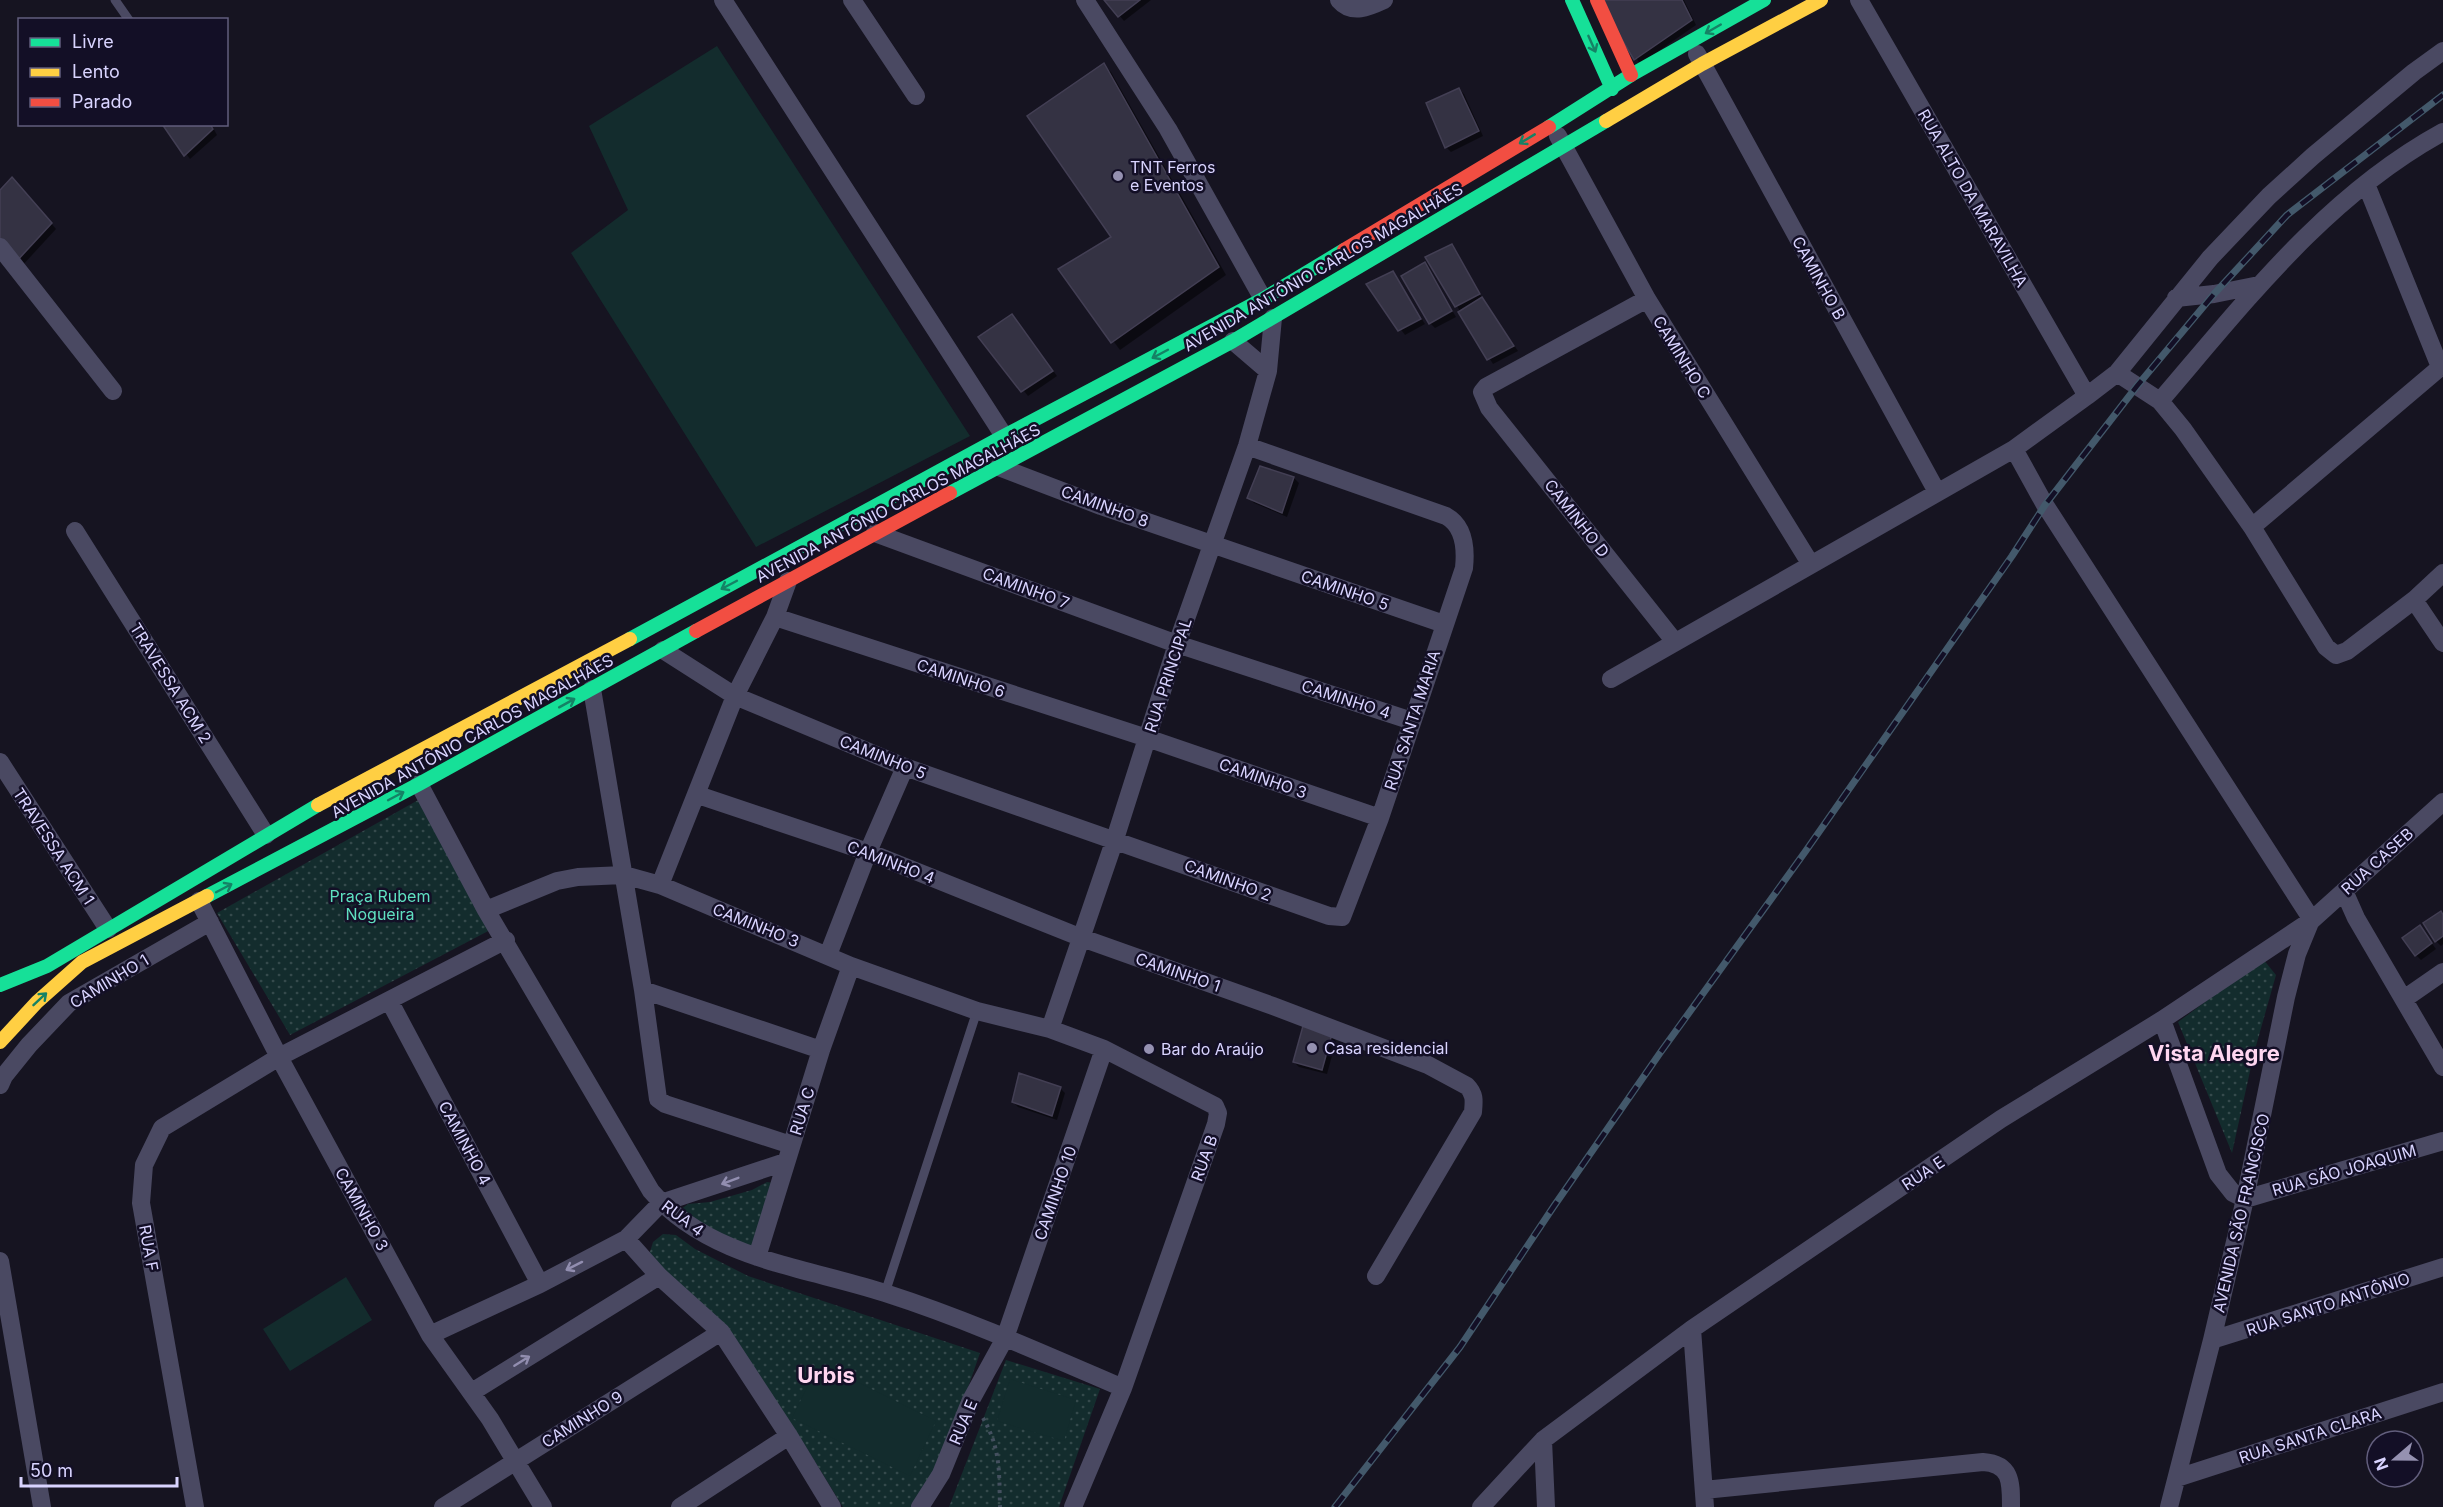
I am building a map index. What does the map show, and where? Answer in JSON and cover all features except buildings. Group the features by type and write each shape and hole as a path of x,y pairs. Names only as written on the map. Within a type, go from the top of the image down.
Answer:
{"main road":[{"path":"1572,0 1612,89"},
{"path":"1597,0 1631,75"},
{"name":"AVENIDA ANTÔNIO CARLOS MAGALHÃES","path":"0,985 47,966 266,835 1004,436 1263,299 1552,123 1612,89 1631,75 1764,0"},
{"name":"AVENIDA ANTÔNIO CARLOS MAGALHÃES","path":"0,1042 37,1002 82,962 419,784 875,533 1233,341 1702,64 1821,0"},
{"path":"1263,299 1273,318"},
{"path":"1004,436 1017,458"},
{"path":"406,760 419,784"}],"street":[{"path":"723,0 1004,436"},
{"path":"852,0 916,96"},
{"path":"1085,0 1168,129 1263,299"},
{"path":"1339,0 1353,9 1361,9 1384,0"},
{"name":"RUA ALTO DA MARAVILHA","path":"1859,0 2087,396"},
{"name":"CAMINHO B","path":"1691,42 1937,492"},
{"path":"1611,679 1810,563 2014,449 2087,396 2117,373 2210,258 2269,196 2414,72 2443,51"},
{"name":"CAMINHO C","path":"1552,123 1647,299 1810,563"},
{"path":"2160,401 2259,285 2314,226 2366,184 2443,132"},
{"path":"2252,527 2441,366 2366,184"},
{"path":"0,247 113,391"},
{"path":"2176,298 2214,294 2259,285"},
{"name":"CAMINHO D","path":"1647,299 1486,387 1482,392 1489,408 1675,642"},
{"name":"RUA PRINCIPAL","path":"1050,1029 1115,839 1211,543 1247,446 1268,371 1273,318"},
{"path":"1233,341 1268,371"},
{"path":"2117,373 2160,401 2183,429 2252,527 2326,647 2336,655 2348,651 2414,600 2443,573"},
{"name":"RUA SANTA MARIA","path":"1247,446 1446,516 1455,522 1464,543 1465,561 1380,818 1342,917"},
{"path":"2014,449 2045,505 2312,920"},
{"name":"CAMINHO 8","path":"999,467 1101,506 1211,543"},
{"name":"TRAVESSA ACM 2","path":"75,531 266,835"},
{"name":"CAMINHO 7","path":"875,533 1177,644"},
{"name":"CAMINHO 5","path":"1211,543 1444,624"},
{"path":"660,885 698,795 735,696 775,617 788,581"},
{"path":"2414,600 2443,642"},
{"name":"CAMINHO 6","path":"775,617 1147,738"},
{"name":"CAMINHO 4","path":"1177,644 1412,721"},
{"name":"CAMINHO 5","path":"663,650 735,696 905,767 1115,839"},
{"path":"592,689 643,990 658,1099 665,1104 788,1153"},
{"name":"CAMINHO 3","path":"1147,738 1380,818"},
{"name":"TRAVESSA ACM 1","path":"0,762 108,929"},
{"path":"828,955 868,852 905,767"},
{"name":"RUA 4","path":"419,784 486,910 506,940 651,1191 661,1203 716,1242 758,1257 885,1293 1005,1338 1123,1388"},
{"name":"CAMINHO 4","path":"698,795 868,852 1082,938"},
{"name":"RUA CASEB","path":"2312,920 2443,802"},
{"name":"CAMINHO 2","path":"1115,839 1329,916 1342,917"},
{"name":"CAMINHO 3","path":"486,910 557,881 578,877 624,875 660,885 851,966"},
{"path":"2344,891 2356,918 2443,1067"},
{"name":"CAMINHO 3","path":"198,901 279,1057 430,1335 472,1392 543,1507"},
{"name":"RUA E","path":"1481,1507 1543,1440 1692,1329 2001,1119 2162,1020 2312,920"},
{"name":"AVENIDA SÃO FRANCISCO","path":"2169,1507 2245,1199 2286,997 2297,954 2312,920"},
{"name":"CAMINHO 1","path":"0,1085 4,1076 29,1045 69,1003 210,922"},
{"name":"CAMINHO 1","path":"1082,938 1273,1006 1428,1065 1472,1091 1473,1112 1468,1122 1376,1276"},
{"path":"279,1057 390,1002 506,940"},
{"name":"RUA B","path":"851,966 977,1011 1050,1029 1104,1049 1210,1102 1218,1113 1123,1388 1073,1507"},
{"name":"RUA C","path":"758,1257 788,1153 851,966"},
{"path":"2404,999 2443,972"},
{"path":"643,990 821,1050"},
{"name":"CAMINHO 4","path":"390,1002 540,1284"},
{"path":"2162,1020 2218,1174 2233,1193 2245,1199"},
{"name":"CAMINHO 10","path":"1005,1338 1104,1049"},
{"name":"RUA F","path":"195,1507 141,1203 144,1165 162,1128 279,1057"},
{"name":"RUA SÃO JOAQUIM","path":"2245,1199 2443,1141"},
{"path":"430,1335 540,1284 626,1239 661,1203 788,1153"},
{"path":"626,1239 659,1276 721,1332 832,1507"},
{"path":"0,1261 42,1507"},
{"name":"RUA SANTO ANTÔNIO","path":"2212,1340 2443,1267"},
{"path":"472,1392 659,1276"},
{"path":"1692,1329 1704,1498 1983,1462 2002,1466 2008,1475 2011,1487 2011,1507"},
{"name":"CAMINHO 9","path":"443,1507 721,1332"},
{"name":"RUA E","path":"920,1507 941,1474 971,1400 1005,1338"},
{"name":"RUA SANTA CLARA","path":"2177,1478 2443,1392"},
{"path":"680,1507 789,1437"},
{"path":"1543,1440 1546,1507"}],"lane":[{"path":"115,0 128,18"},
{"path":"885,1293 977,1011"}],"path":[{"path":"971,1400 991,1432 997,1449 1000,1507"}],"green space":[{"path":"717,46 970,436 756,547 571,253 628,210 589,126"},
{"name":"Praça Rubem Nogueira","path":"420,799 494,928 290,1035 217,913"},
{"path":"2263,959 2276,975 2254,1053 2232,1153 2178,1022"},
{"path":"767,1182 773,1183 747,1261 680,1210 688,1204 710,1202 752,1190"},
{"path":"663,1234 676,1235 695,1249 748,1276 980,1353 941,1465 915,1507 843,1507 804,1444 649,1255 653,1242"},
{"path":"346,1277 372,1320 290,1371 263,1329"},
{"path":"1006,1360 1100,1389 1059,1507 949,1507"},
{"path":"819,1363 936,1421 910,1476 792,1418"},
{"path":"1010,1379 1076,1400 1064,1441 997,1421"}],"railway":[{"path":"1335,1507 1460,1347 1660,1053 1805,852 2012,556 2045,505 2137,386 2214,294 2287,215 2443,95"}],"traffic: fast":[{"path":"1572,0 1612,89"},
{"path":"1549,127 1631,75 1764,0"},
{"path":"950,493 1233,341 1606,121"},
{"path":"630,639 1004,436 1263,299 1344,250"},
{"path":"207,896 419,784 696,631"},
{"path":"0,985 47,966 318,805"}],"traffic: slow":[{"path":"1606,121 1702,64 1821,0"},
{"path":"318,805 630,639"},
{"path":"0,1042 37,1002 82,962 207,896"}],"traffic: jam":[{"path":"1597,0 1631,75"},
{"path":"1344,250 1549,127"},
{"path":"696,631 950,493"}],"place":[{"name":"TNT Ferros e Eventos","path":"1118,176"},
{"name":"Casa residencial","path":"1312,1048"},
{"name":"Bar do Araújo","path":"1149,1049"}],"district":[{"name":"Vista Alegre","path":"2214,1053"},
{"name":"Urbis","path":"826,1375"}]}
